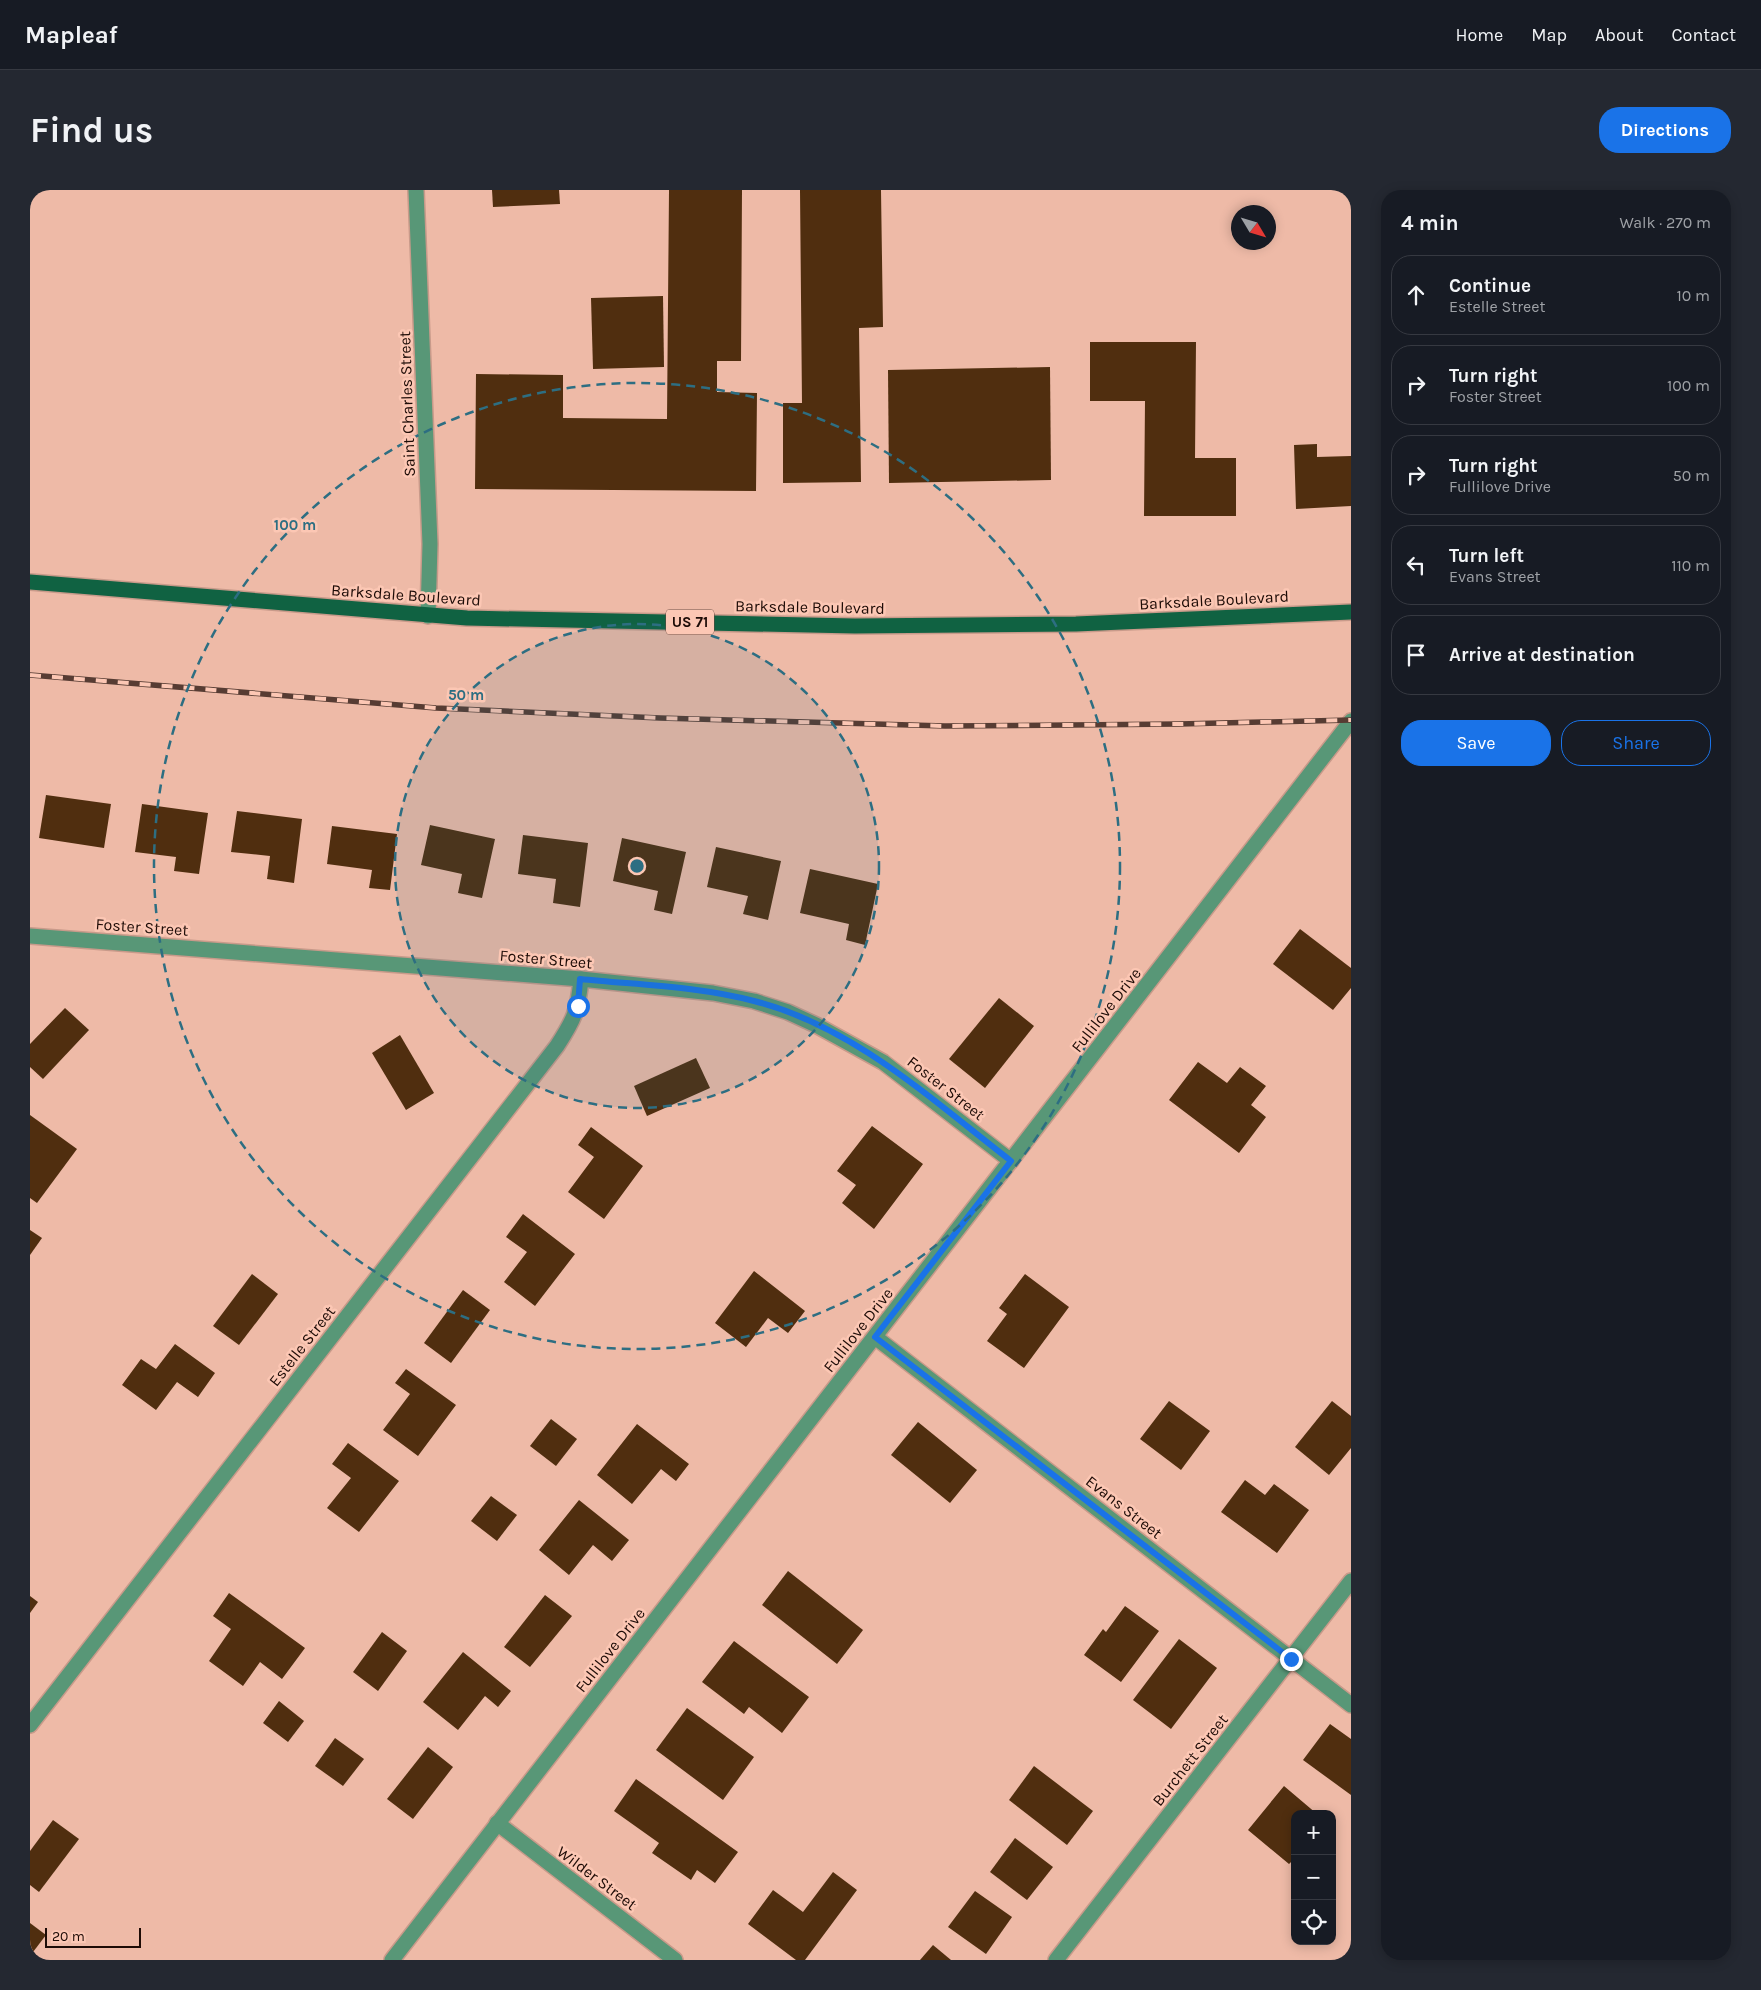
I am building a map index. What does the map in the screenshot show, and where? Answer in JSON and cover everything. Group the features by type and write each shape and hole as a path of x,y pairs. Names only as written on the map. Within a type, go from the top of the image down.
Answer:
{"main road":[{"name":"Barksdale Boulevard","path":"30,582 428,616 856,626 1076,624 1351,612"}],"street":[{"name":"Saint Charles Street","path":"416,190 430,544 428,616"},
{"name":"Fullilove Drive","path":"392,1960 1351,721"},
{"name":"Foster Street","path":"30,936 580,979 713,993 754,1001 788,1012 848,1041 883,1062 1011,1161"},
{"name":"Estelle Street","path":"30,1725 557,1046 570,1026 578,1006 580,979"},
{"name":"Evans Street","path":"875,1337 1351,1705"},
{"name":"Burchett Street","path":"1056,1960 1351,1581"},
{"name":"Wilder Street","path":"497,1824 676,1960"}],"building":[{"path":"492,190 559,190 560,204 493,207"},
{"path":"669,190 742,190 741,361 717,361 717,392 757,393 756,491 475,489 476,374 563,375 563,418 667,419"},
{"path":"800,190 881,190 883,327 859,328 861,482 783,483 783,403 802,403"},
{"path":"663,296 664,367 593,369 591,298"},
{"path":"1090,342 1196,342 1195,458 1236,458 1236,516 1144,516 1145,401 1090,401"},
{"path":"1050,367 1051,480 889,483 888,370"},
{"path":"1317,444 1317,457 1351,456 1351,506 1296,509 1294,445"},
{"path":"46,795 111,804 104,848 39,838"},
{"path":"142,804 208,813 199,874 174,871 176,857 135,852"},
{"path":"237,811 302,819 294,883 267,879 270,856 231,852"},
{"path":"430,825 495,839 482,898 458,893 462,874 421,865"},
{"path":"332,826 397,834 390,890 369,888 372,870 327,864"},
{"path":"523,835 588,843 580,907 553,903 556,879 518,874"},
{"path":"622,838 686,852 672,914 654,910 658,891 613,881"},
{"path":"716,847 781,861 768,920 743,914 748,896 707,887"},
{"path":"810,869 878,884 865,945 846,940 849,924 800,913"},
{"path":"1300,929 1351,968 1351,988 1333,1010 1273,964"},
{"path":"999,998 1034,1026 985,1088 949,1059"},
{"path":"65,1008 89,1030 43,1079 30,1067 30,1044"},
{"path":"400,1035 434,1093 406,1110 372,1053"},
{"path":"696,1058 710,1088 647,1116 634,1086"},
{"path":"1198,1062 1227,1083 1240,1067 1266,1086 1251,1105 1266,1117 1239,1153 1169,1100"},
{"path":"30,1115 77,1149 37,1203 30,1198"},
{"path":"872,1126 923,1164 874,1229 842,1203 856,1185 837,1171"},
{"path":"591,1127 643,1166 604,1219 568,1192 594,1157 578,1145"},
{"path":"523,1214 575,1254 535,1306 504,1282 527,1252 506,1237"},
{"path":"30,1230 42,1238 30,1255"},
{"path":"754,1271 805,1311 788,1333 768,1318 746,1347 715,1323"},
{"path":"252,1274 278,1294 239,1345 213,1326"},
{"path":"1025,1274 1069,1307 1024,1368 987,1341 1007,1314 999,1308"},
{"path":"463,1290 490,1310 451,1363 424,1343"},
{"path":"175,1344 215,1373 198,1397 177,1382 156,1410 122,1385 141,1359 156,1369"},
{"path":"406,1369 456,1405 418,1456 383,1430 410,1394 395,1383"},
{"path":"1169,1401 1210,1431 1181,1470 1140,1439"},
{"path":"1332,1401 1351,1416 1351,1448 1329,1475 1295,1447"},
{"path":"551,1419 577,1439 556,1466 530,1446"},
{"path":"918,1422 977,1470 950,1503 891,1455"},
{"path":"637,1424 689,1464 676,1481 661,1469 632,1504 597,1475"},
{"path":"348,1443 399,1481 359,1532 327,1508 351,1478 332,1464"},
{"path":"1245,1480 1265,1495 1274,1484 1309,1510 1277,1553 1221,1512"},
{"path":"491,1496 517,1515 497,1541 471,1521"},
{"path":"579,1500 629,1540 612,1561 593,1545 569,1575 539,1550"},
{"path":"788,1571 863,1630 837,1664 762,1605"},
{"path":"229,1593 305,1648 282,1679 260,1662 243,1686 209,1661 231,1629 213,1616"},
{"path":"545,1595 572,1616 530,1667 504,1647"},
{"path":"30,1596 38,1602 30,1613"},
{"path":"1125,1606 1159,1631 1121,1682 1084,1655 1103,1629 1106,1632"},
{"path":"382,1632 407,1651 378,1691 353,1672"},
{"path":"1179,1639 1217,1668 1171,1729 1133,1700"},
{"path":"734,1641 809,1697 782,1733 749,1707 744,1714 702,1682"},
{"path":"463,1652 511,1691 498,1707 485,1696 458,1730 423,1702"},
{"path":"279,1701 304,1721 288,1742 263,1723"},
{"path":"687,1708 754,1757 723,1800 656,1750"},
{"path":"1330,1724 1351,1739 1351,1795 1303,1760"},
{"path":"335,1738 364,1759 343,1786 315,1766"},
{"path":"428,1747 453,1767 413,1819 387,1799"},
{"path":"1034,1766 1093,1811 1067,1845 1009,1800"},
{"path":"636,1779 738,1852 715,1883 697,1870 691,1880 652,1853 659,1843 614,1811"},
{"path":"1284,1786 1312,1810 1291,1810 1291,1862 1289,1864 1248,1830"},
{"path":"53,1820 79,1839 39,1892 30,1885 30,1851"},
{"path":"1015,1838 1053,1867 1027,1900 990,1872"},
{"path":"833,1872 857,1890 805,1960 796,1960 748,1924 773,1890 803,1912"},
{"path":"975,1891 1012,1917 986,1954 948,1927"},
{"path":"30,1923 46,1935 30,1956"},
{"path":"933,1945 951,1960 920,1960"}],"railway":[{"path":"30,675 436,708 660,718 945,726 1351,720"}],"route":[{"path":"578,1006 580,979 713,993 754,1001 788,1012 848,1041 883,1062 1011,1161 875,1337 1291,1659"}]}
